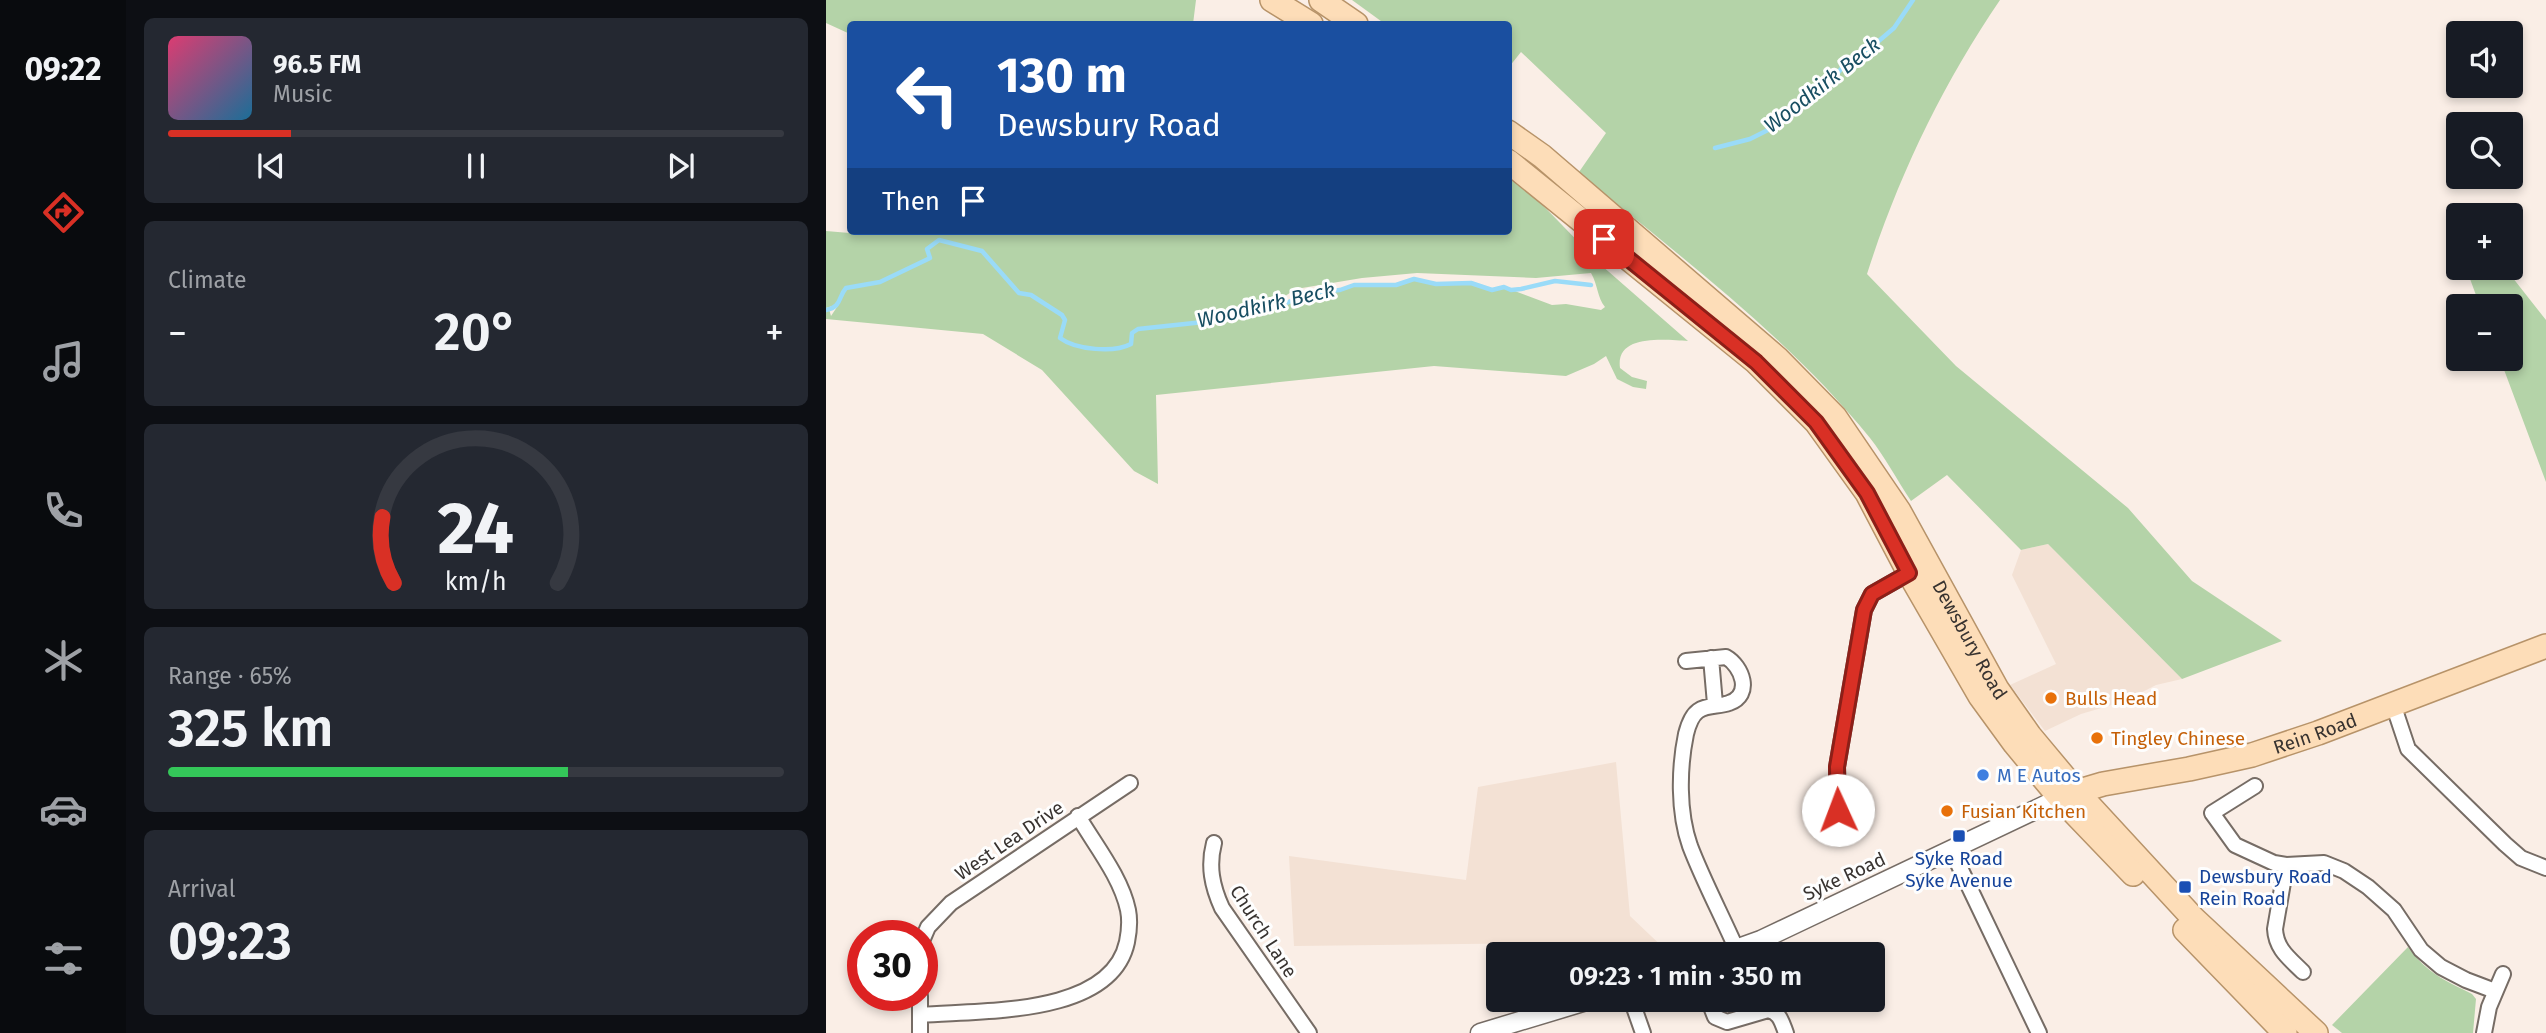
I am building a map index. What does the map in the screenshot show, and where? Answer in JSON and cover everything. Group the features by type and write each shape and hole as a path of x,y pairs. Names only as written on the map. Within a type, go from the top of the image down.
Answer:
{"main road":[{"path":"1272,0 1306,21"},
{"path":"1321,0 1352,21"},
{"name":"Dewsbury Road","path":"1512,135 1542,156 1768,350 1835,416 1899,511 1997,690 2068,794 2285,1033"},
{"name":"Dewsbury Road","path":"1512,165 1756,362 1816,422 1867,493 1909,573 1980,696 2015,744 2194,919 2316,1033"},
{"name":"Rein Road","path":"2068,794 2252,755 2318,733 2546,646"}],"street":[{"path":"1838,810 1837,767 1864,610 1872,594 1909,573"},
{"path":"1686,661 1726,657 1733,661 1742,674 1743,683 1737,698 1730,703 1696,712 1690,721 1681,787 1689,844 1726,942"},
{"path":"1711,658 1715,705"},
{"path":"2393,704 2408,749 2521,858 2546,868"},
{"name":"West Lea Drive","path":"935,920 951,904 1130,783"},
{"path":"2255,786 2212,813 2235,845 2274,863 2323,863 2344,871 2368,887 2394,910 2421,950 2441,967 2495,991"},
{"name":"Syke Road","path":"1755,942 2068,794"},
{"path":"921,1015 1045,1005 1082,992 1114,970 1125,951 1129,931 1128,911 1121,890 1078,817"},
{"name":"Church Lane","path":"1214,843 1211,873 1214,890 1222,908 1309,1033"},
{"path":"1951,849 2039,1033"},
{"path":"2287,865 2275,940 2280,949 2303,972"},
{"path":"2484,1033 2495,991 2503,974"},
{"path":"920,1033 921,1011"},
{"path":"1480,1033 1550,1012"},
{"path":"1636,1012 1643,1033"},
{"path":"1713,1012 1715,1017 1727,1022 1761,1012"},
{"path":"1774,1012 1780,1017 1786,1033"}],"shaded area":[{"path":"2048,544 2182,679 2156,685 2125,701 2081,714 2045,731 2010,685 2056,664 2012,575 2021,550"},
{"path":"1616,762 1630,916 1657,942 1294,946 1289,856 1466,880 1478,787"}],"green space":[{"path":"826,0 1196,0 1193,21 847,21 847,33 826,23"},
{"path":"1352,0 2000,0 1959,65 1923,132 1893,202 1867,274 1956,366 2128,508 2192,581 2282,641 2182,679 2048,544 2021,550 1947,475 1911,501 1870,438 1804,365 1731,298 1579,172 1606,133 1521,52 1512,63 1512,21 1381,21"},
{"path":"1512,177 1522,184 1601,265 1688,341 1644,341 1626,349 1621,357 1620,368 1632,377 1647,381 1646,389 1633,387 1617,379 1606,356 1566,376 1434,366 1156,395 1158,484 1134,471 1042,370 983,334 826,319 826,310 829,309 831,316 839,304 826,308 826,231 847,233 847,235 1512,235","holes":["1417,273 1536,278 1591,273 1605,307 1601,310 1566,304 1552,305 1504,287 1492,290 1471,283 1436,284 1414,279 1396,285 1354,285 1340,290 1308,293 1280,306 1268,307 1296,289 1362,278"]},
{"path":"2470,280 2514,280 2546,320 2546,482 2504,371 2523,371 2523,294 2476,294"},
{"path":"2408,947 2429,970 2472,994 2476,999 2473,1033 2342,1033 2332,1025"}],"waterway":[{"name":"Woodkirk Beck","path":"1715,148 1750,139 1772,128 1831,81 1847,62 1894,28 1913,0"},
{"name":"Woodkirk Beck","path":"826,310 837,304 846,288 880,282 930,258 927,249 939,240 982,251 1019,293 1031,295 1062,315 1065,320 1060,338 1075,345 1095,349 1115,349 1131,344 1132,333 1138,329 1213,321 1280,306 1308,293 1340,290 1354,285 1396,285 1414,279 1436,284 1471,283 1492,290 1504,287 1511,290 1521,289 1555,281 1591,285"}],"place":[{"name":"Bulls Head","path":"2051,698"},
{"name":"Tingley Chinese","path":"2097,738"},
{"name":"M E Autos","path":"1983,775"},
{"name":"Fusian Kitchen","path":"1947,811"},
{"name":"Syke Road Syke Avenue","path":"1959,836"},
{"name":"Dewsbury Road Rein Road","path":"2185,887"}],"route":[{"path":"1604,239 1756,362 1816,422 1867,493 1909,573 1872,594 1864,610 1837,767 1838,810"}]}
